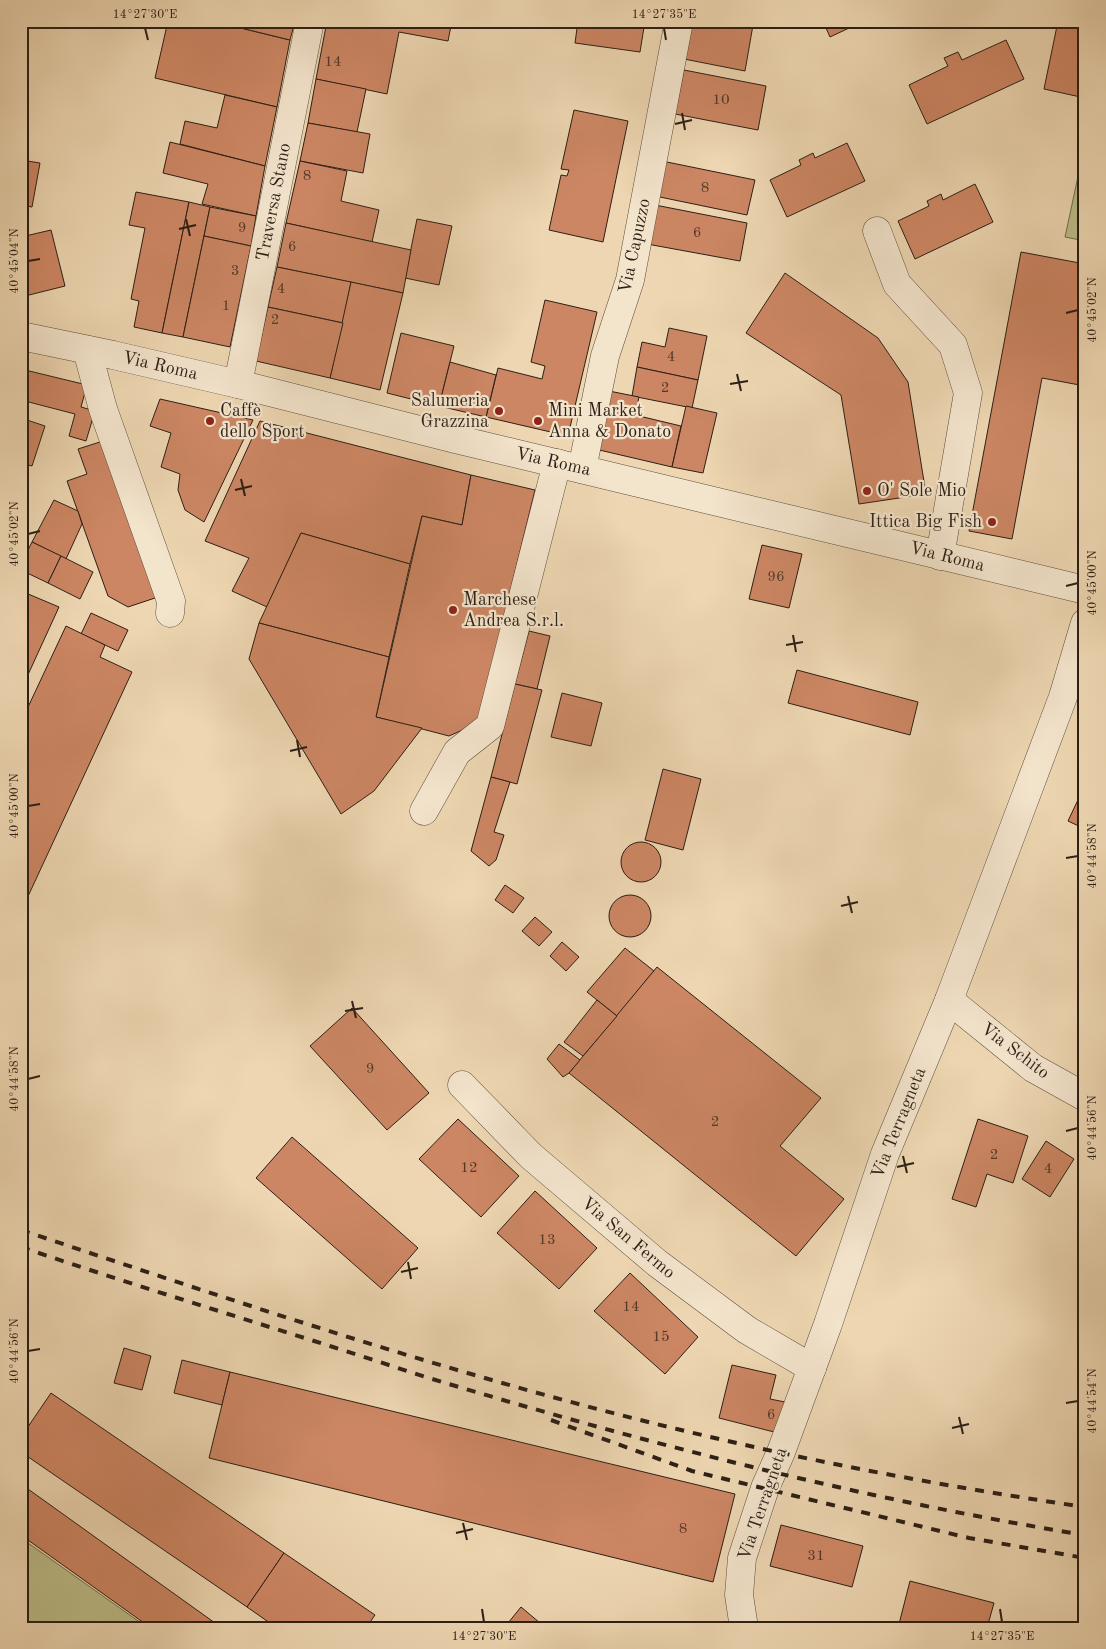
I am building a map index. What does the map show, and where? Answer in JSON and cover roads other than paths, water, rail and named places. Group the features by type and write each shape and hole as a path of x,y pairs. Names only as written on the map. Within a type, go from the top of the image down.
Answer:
{"street":[{"name":"Traversa Stano","path":"238,384 310,21"},
{"name":"Via Capuzzo","path":"424,811 457,752 490,726 570,466 630,280 679,21"},
{"path":"877,231 897,284 953,345 968,392 940,556"},
{"name":"Via Roma","path":"21,336 238,384 455,439 1085,590"},
{"path":"86,350 104,409 171,601 170,613"},
{"name":"Via Terragneta","path":"744,1628 739,1595 742,1558 765,1488 781,1452 828,1324 884,1154 949,1000 1063,697 1085,623"},
{"name":"Via Schito","path":"949,1000 1033,1068 1085,1098"},
{"name":"Via San Fermo","path":"462,1085 531,1156 657,1263 747,1330 812,1368"}],"railway":[{"path":"21,1230 347,1337 512,1386 594,1408 728,1441 829,1463 982,1491 1085,1507"},
{"path":"21,1247 428,1378 613,1431 691,1452 848,1489 927,1506 1085,1535"},
{"path":"551,1420 692,1471 969,1538 1085,1558"}],"place":[{"name":"Salumeria Grazzina","path":"499,411"},
{"name":"Caffè dello Sport","path":"210,421"},
{"name":"Mini Market Anna & Donato","path":"538,421"},
{"name":"O' Sole Mio","path":"867,491"},
{"name":"Ittica Big Fish","path":"992,522"},
{"name":"Marchese Andrea S.r.l.","path":"453,610"}]}
